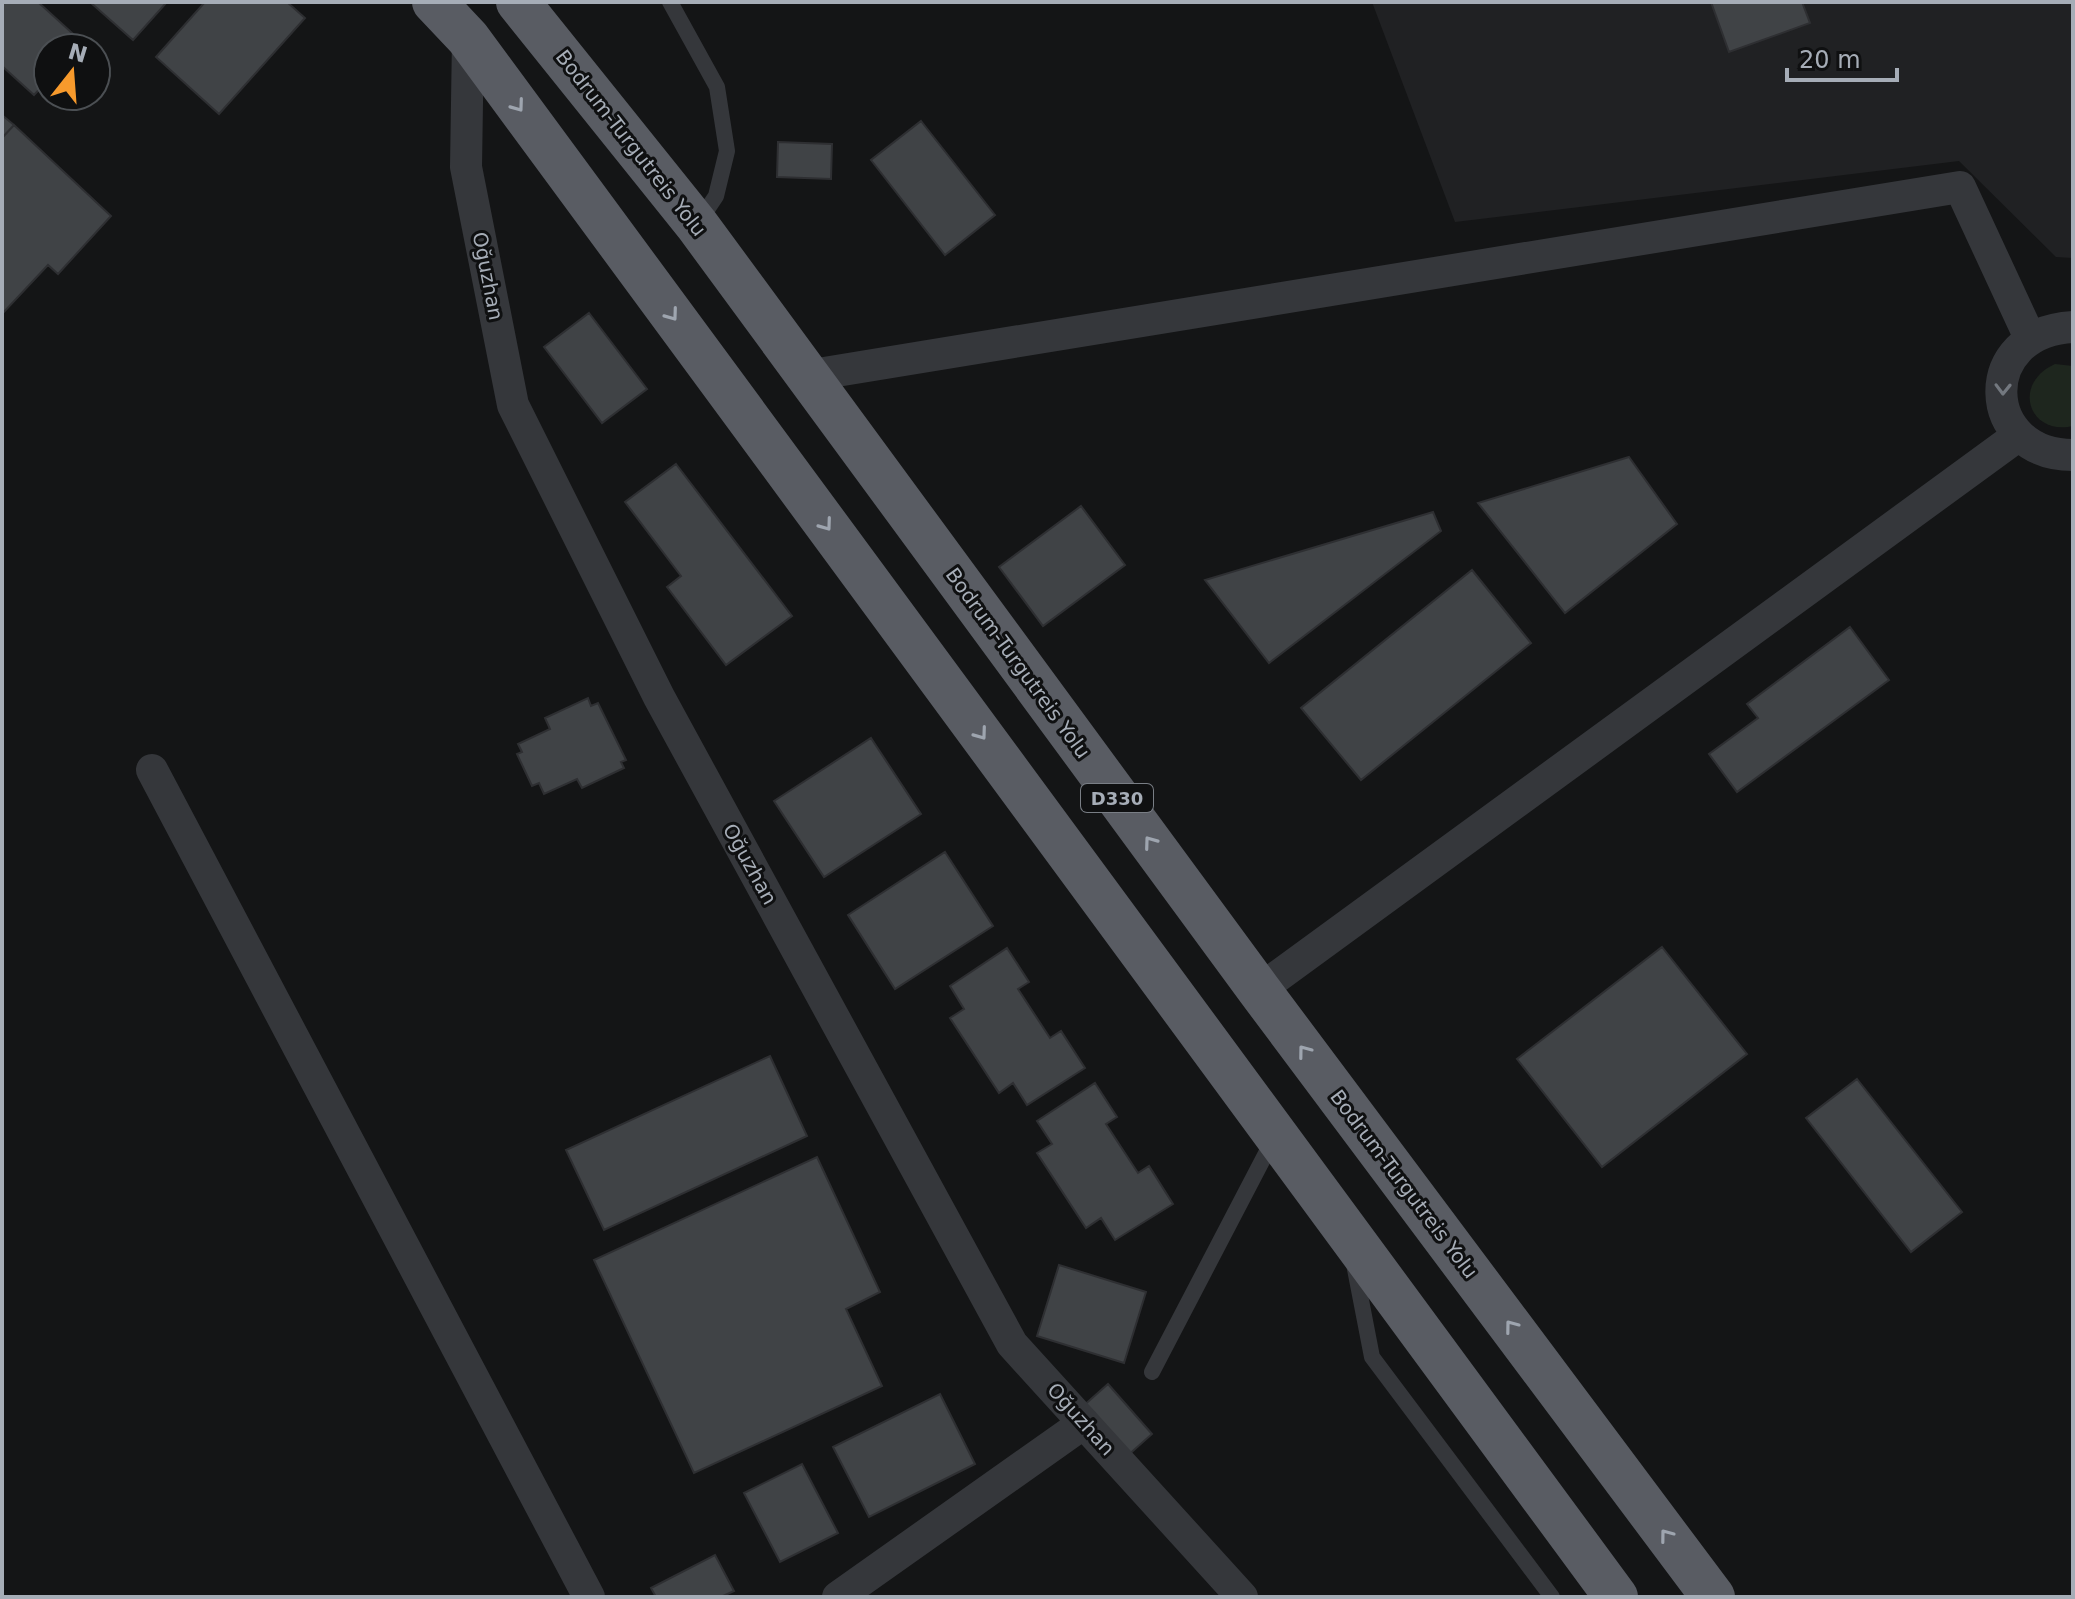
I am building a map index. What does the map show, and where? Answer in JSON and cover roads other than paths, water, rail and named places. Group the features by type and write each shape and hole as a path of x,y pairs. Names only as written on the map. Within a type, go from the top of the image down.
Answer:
{"highway":[{"path":"434,2 468,38 1616,1597"},
{"name":"Bodrum-Turgutreis Yolu","path":"518,2 697,225 1259,990 1713,1597"}],"street":[{"name":"Oğuzhan","path":"468,38 466,167 513,405 659,697 1012,1344 1242,1597"},
{"path":"806,376 1960,187 2030,338"},
{"path":"2073,327 2050,328 2030,338 2014,353 2004,373 2001,395 2007,417 2019,435 2034,447 2052,454 2073,455"},
{"path":"1259,990 2019,435"},
{"path":"152,770 589,1597"},
{"path":"838,1597 1084,1423"}],"lane":[{"path":"670,2 717,87 727,151 716,196 697,225"},
{"path":"1152,1372 1276,1135"},
{"path":"1349,1235 1372,1357 1552,1597"}]}
